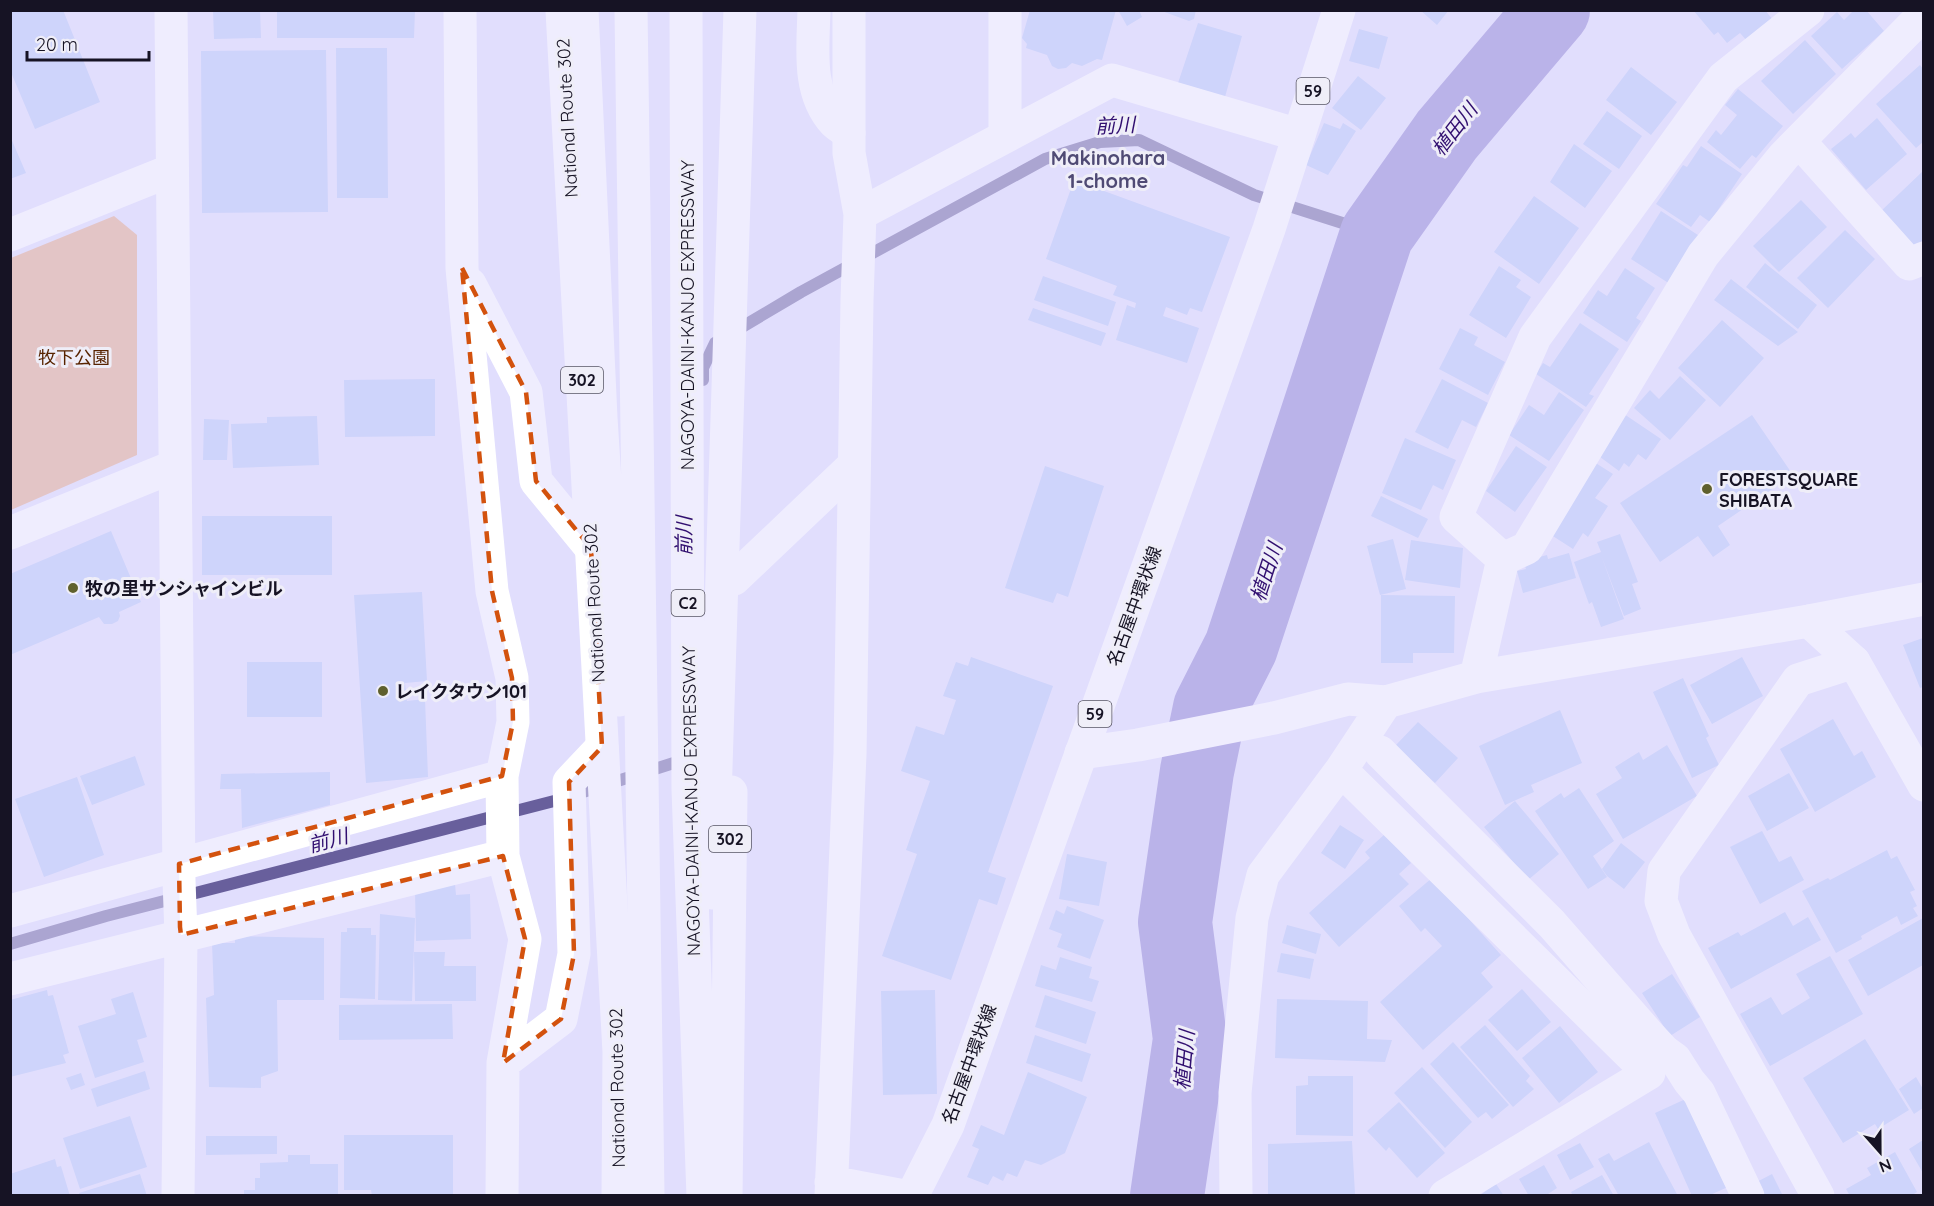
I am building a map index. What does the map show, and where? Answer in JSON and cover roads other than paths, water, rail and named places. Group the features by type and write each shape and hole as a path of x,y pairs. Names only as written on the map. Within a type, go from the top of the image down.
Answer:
{"main road":[{"path":"171,10 180,931 178,1196"},
{"path":"460,10 462,268 492,591 512,678 513,722 502,787 503,850 525,939 503,1063 502,1196"},
{"name":"National Route 302","path":"562,10 619,1052 638,1193"},
{"path":"582,10 638,1193"},
{"path":"631,10 638,1193"},
{"name":"NAGOYA-DAINI-KANJO EXPRESSWAY","path":"686,10 688,789 710,1192"},
{"path":"710,1192 741,10"},
{"name":"302","path":"710,1192 734,579 741,10"},
{"path":"814,10 813,63 818,96 834,122 849,133"},
{"path":"849,10 849,153 860,214 850,754 831,1189 904,1196"},
{"path":"1005,10 1005,136"},
{"name":"名古屋中環状線","path":"912,1196 948,1125 1269,229 1339,10"},
{"path":"1503,559 1456,517 1535,337 1723,78 1808,10"},
{"path":"1503,559 1527,548 1703,255 1784,156 1916,20"},
{"path":"860,214 1112,80 1299,135"},
{"path":"1799,141 1909,264 1923,258"},
{"path":"10,235 172,170"},
{"path":"462,268 526,392 536,481 591,548"},
{"path":"734,579 854,465"},
{"path":"10,533 175,466"},
{"path":"1476,677 1503,559"},
{"path":"1081,753 1138,745 1348,699 1386,702 1476,677 1809,621 1923,599"},
{"path":"1809,621 1854,662 1923,785"},
{"path":"1818,1196 1674,934 1661,901 1664,871 1798,680 1854,662"},
{"path":"1236,1196 1235,1093 1252,918 1263,875 1341,770 1386,702"},
{"path":"503,1063 561,1018 573,948 569,782 602,748"},
{"path":"1380,752 1552,924 1650,1036 1675,1059 1699,1093 1748,1196"},
{"path":"1341,770 1649,1073 1445,1196"},
{"path":"10,911 179,872 502,787"},
{"path":"10,979 180,931 503,850"}],"waterway":[{"name":"植田川","path":"1167,1196 1190,1039 1175,922 1197,771 1210,708 1241,647 1377,234 1447,135 1553,10"},
{"name":"前川","path":"703,380 703,368 715,343 801,292 1045,159 1100,142 1139,140 1254,195 1377,234"},
{"name":"前川","path":"10,944 106,916 558,800 685,758"}],"place":[{"name":"FORESTSQUARE SHIBATA","path":"1707,489"},
{"name":"牧の里サンシャインビル","path":"73,588"},
{"name":"レイクタウン101","path":"383,691"}],"district":[{"name":"Makinohara 1-chome","path":"1108,168"}],"park label":[{"name":"牧下公園","path":"74,357"}]}
